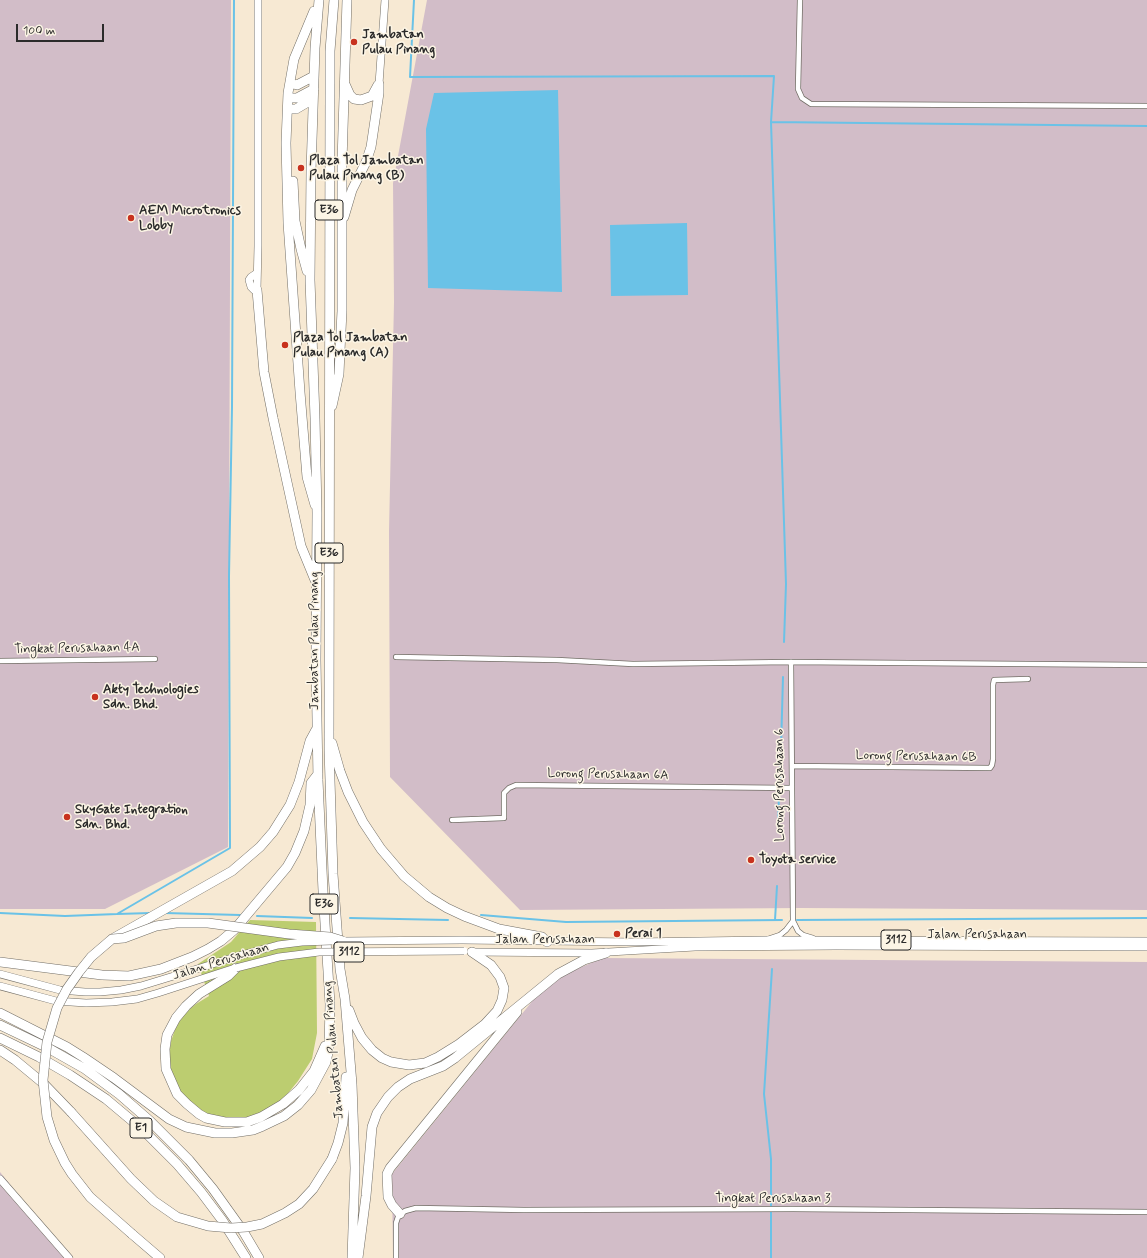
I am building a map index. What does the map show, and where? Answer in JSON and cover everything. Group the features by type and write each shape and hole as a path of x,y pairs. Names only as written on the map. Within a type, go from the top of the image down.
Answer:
{"highway":[{"name":"Jambatan Pulau Pinang","path":"0,1013 67,1047 83,1057 169,1119 196,1129 223,1133 242,1132 263,1126 284,1116 298,1105 313,1087 326,1062 329,1048 330,998 323,891 318,774 317,512 310,280 310,202 313,99 319,0"},
{"name":"Jambatan Pulau Pinang","path":"317,512 310,492 307,477 299,380 288,223 286,122 288,93 294,59 319,0"},
{"name":"Jambatan Pulau Pinang","path":"334,0 330,51 328,732 340,969 345,999 350,1054 355,1168 352,1258"},
{"path":"328,421 339,374 342,162 347,0"},
{"path":"310,280 300,249 295,221 291,98 299,58 317,18"},
{"path":"293,84 297,85 314,76"},
{"path":"344,82 350,95 354,99 361,100 372,96 378,84"},
{"path":"342,220 351,194 366,162 371,147 379,93 378,84"},
{"path":"291,98 297,98 314,89"},
{"path":"291,109 296,109 313,99"},
{"path":"257,290 264,372 273,418 301,546 317,584"},
{"path":"160,1258 90,1197 65,1163 51,1130 46,1111 44,1093 46,1049 52,1021 66,989 85,964 99,949 112,939 232,871 260,847 273,832 285,814 295,793 310,741 317,728"},
{"path":"328,732 340,771 354,805 376,843 404,876 435,901 464,916 499,929 542,937 547,942"},
{"path":"0,962 102,975 130,976 167,967 208,949 228,936 276,881 291,861 299,846 304,831 310,805 311,783 318,774"},
{"path":"112,939 124,938 146,929 166,924 196,922 289,934 330,937 343,941"},
{"path":"345,999 359,1033 379,1056 391,1062 409,1065 419,1064 431,1060 452,1049 470,1036 494,1014 501,1004 504,988 500,976 491,965 468,951"},
{"path":"358,1258 366,1196 371,1134 374,1120 383,1104 393,1092 404,1083 416,1076 443,1066 455,1058 550,979 584,960 606,952"},
{"path":"236,968 228,976 199,994 180,1012 170,1028 165,1042 165,1063 171,1082 182,1099 199,1114 216,1121 231,1123 255,1120 276,1109 291,1098 305,1084 314,1071 329,1034"},
{"path":"400,1214 392,1205 388,1197 387,1174 390,1168 526,999"},
{"name":"E1","path":"0,1025 48,1048 85,1069 119,1094 150,1121 189,1160 213,1189 243,1230 259,1258"},
{"name":"E1","path":"0,1038 39,1057 70,1075 106,1099 143,1130 177,1164 205,1196 246,1258"},
{"path":"0,1050 15,1060 44,1084 131,1179 154,1201 177,1216 208,1226 231,1228 262,1224 285,1213 299,1204 313,1189 332,1159 338,1143 346,1094 346,1078 350,1054"}],"main road":[{"path":"257,290 258,0"},
{"path":"378,84 385,0"},
{"name":"Jalan Perusahaan","path":"0,974 60,990 100,992 121,990 141,986 278,945 343,941 1147,941"},
{"name":"Jalan Perusahaan","path":"0,986 56,1000 98,1003 124,1001 149,996 236,968 279,957 312,953 468,951 606,952 702,947 1147,947"},
{"path":"0,1179 69,1258"}],"street":[{"path":"800,0 798,89 802,98 811,104 1147,106"},
{"path":"396,657 557,660 634,664 791,662 1147,665"},
{"name":"Tingkat Perusahaan 4A","path":"0,661 154,659"},
{"name":"Lorong Perusahaan 6","path":"791,662 793,921"},
{"name":"Lorong Perusahaan 6B","path":"792,766 990,768 993,759 994,680 1028,679"},
{"name":"Lorong Perusahaan 6A","path":"452,820 504,818 504,793 509,788 516,785 791,788"},
{"path":"766,940 786,930 793,921 798,931 803,935 820,940"},
{"name":"Tingkat Perusahaan 3","path":"400,1214 416,1208 538,1210 787,1209 1147,1212"},
{"path":"396,1258 396,1223 400,1214"}],"shaded area":[{"path":"0,0 231,0 228,847 105,909 0,909"},
{"name":"Perai 1","path":"427,0 1147,0 1147,910 802,908 520,910 390,777 389,531 394,302 393,183"},
{"path":"603,958 1147,962 1147,1258 393,1258 392,1174 534,999 565,974"},
{"path":"0,1172 69,1258 0,1258"}],"green space":[{"path":"250,920 316,922 317,1033 312,1059 298,1081 280,1103 253,1118 223,1120 195,1109 176,1086 171,1071 169,1056 171,1041 176,1027 184,1014 209,996 198,964 231,942"}],"water":[{"path":"558,90 562,292 428,288 426,129 434,93"},
{"path":"687,223 688,295 611,296 610,225"}],"waterway":[{"path":"0,913 65,916 117,914 230,848 229,576 232,407 234,0"},
{"path":"414,0 410,77 774,76 771,122 1147,126"},
{"path":"771,122 786,584 784,642"},
{"path":"780,783 783,677"},
{"path":"778,826 779,795"},
{"path":"775,920 777,886"},
{"path":"117,914 151,913"},
{"path":"165,913 240,915"},
{"path":"481,915 566,922 782,920"},
{"path":"257,916 312,918"},
{"path":"350,918 448,920"},
{"path":"797,920 1147,918"},
{"path":"771,1258 771,1159 764,1094 772,969"}],"place":[{"name":"Jambatan Pulau Pinang","path":"354,42"},
{"name":"Plaza Tol Jambatan Pulau Pinang (B)","path":"301,168"},
{"name":"AEM Microtronics Lobby","path":"131,218"},
{"name":"Plaza Tol Jambatan Pulau Pinang (A)","path":"285,345"},
{"name":"Akty Technologies Sdn. Bhd.","path":"95,697"},
{"name":"SkyGate Integration Sdn. Bhd.","path":"67,817"},
{"name":"Toyota service","path":"751,860"},
{"name":"Perai 1","path":"617,934"}]}
